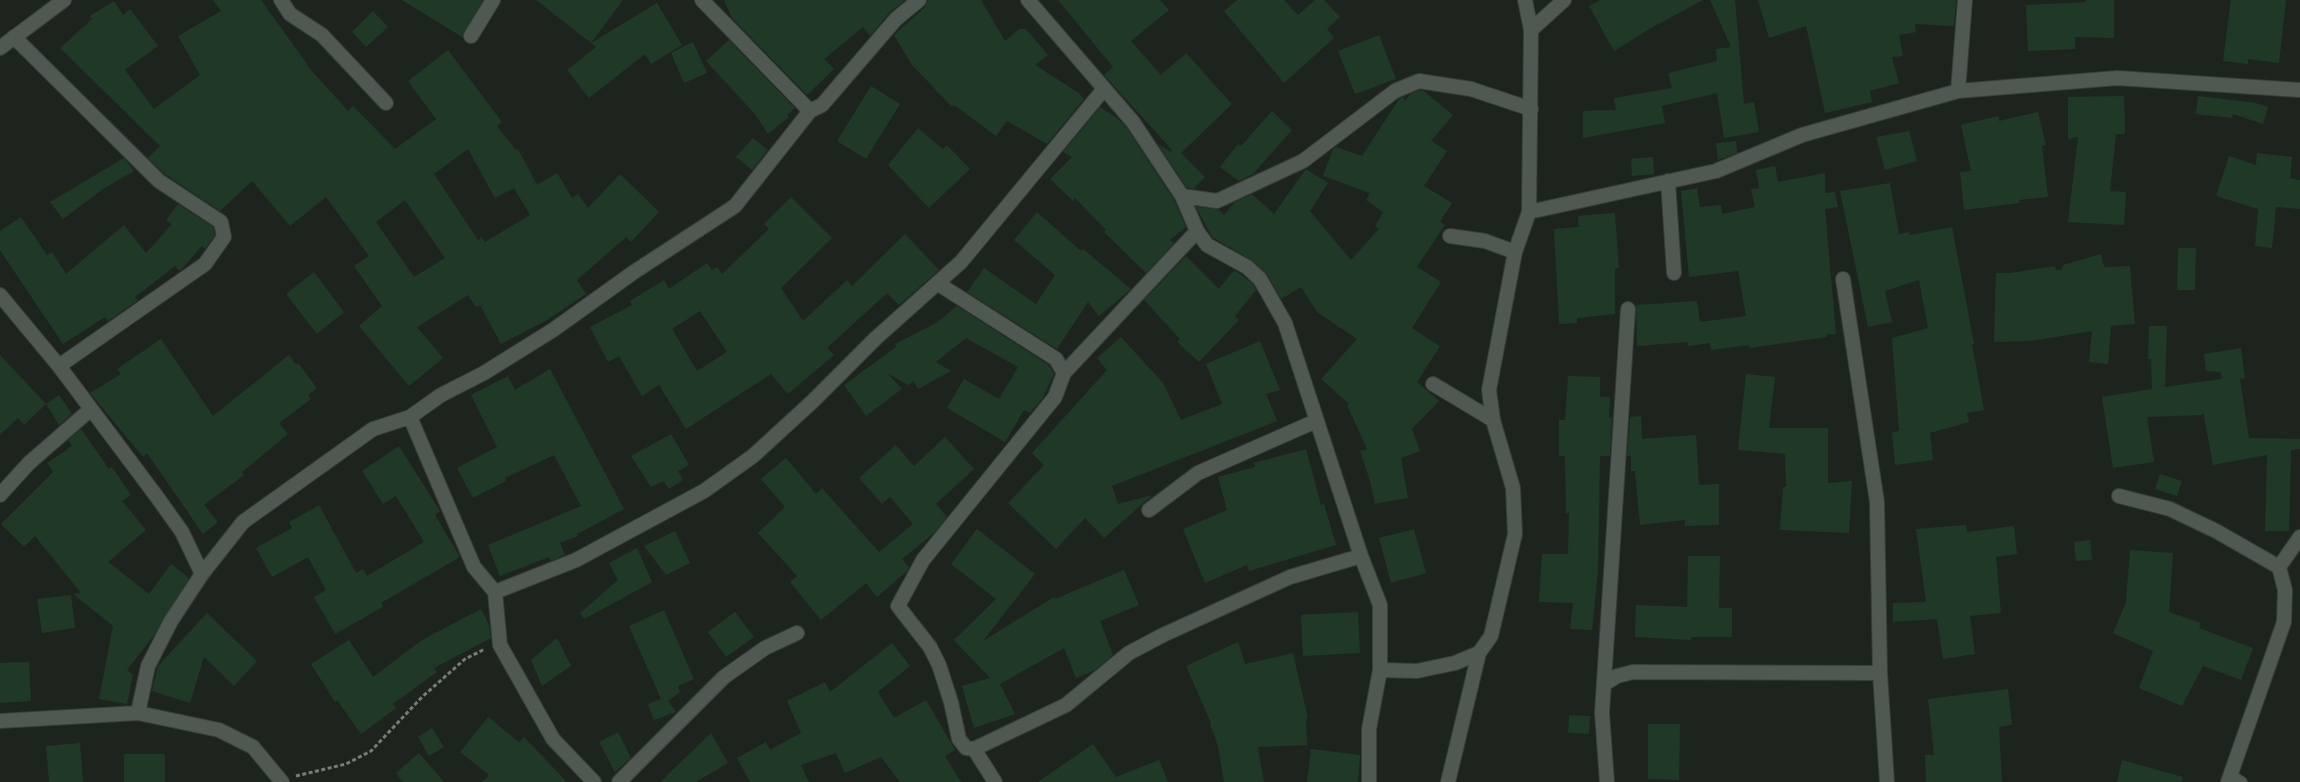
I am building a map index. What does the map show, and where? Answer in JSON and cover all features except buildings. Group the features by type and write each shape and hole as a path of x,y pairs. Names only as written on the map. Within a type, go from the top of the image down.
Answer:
{"street":[{"path":"0,48 64,0"},
{"path":"281,0 290,14 322,35 386,103"},
{"path":"471,36 493,0"},
{"path":"702,0 810,111"},
{"path":"138,713 148,666 171,621 202,574 243,522 374,429 410,417 441,395 484,372 553,330 634,272 735,206 810,111 822,105 896,19 919,0"},
{"path":"1028,0 1133,122 1182,196 1197,231 1207,245 1246,267 1260,280 1285,323 1361,556 1380,605 1380,670 1369,729 1369,782"},
{"path":"1448,782 1479,653 1491,636 1515,534 1512,488 1493,420 1489,390 1515,252 1529,212 1531,30 1525,0"},
{"path":"1531,30 1564,0"},
{"path":"1958,91 1965,0"},
{"path":"14,37 159,180 221,222 224,237 205,264 59,366"},
{"path":"1529,212 1716,171 1802,135 1958,91 2117,78 2300,90"},
{"path":"1182,196 1217,201 1289,168 1303,161 1395,90 1419,81 1472,89 1531,109"},
{"path":"496,592 576,560 704,492 754,456 876,338 961,262 1104,89"},
{"path":"1668,181 1674,273"},
{"path":"1197,231 1064,373 1056,397 923,560 898,606 930,647 948,693 959,738 966,748 974,749 1066,705 1129,653 1162,635 1290,577 1361,556"},
{"path":"1450,236 1485,241 1515,252"},
{"path":"1843,278 1877,502 1880,673 1887,782"},
{"path":"937,282 1056,359 1064,373"},
{"path":"0,294 59,366 182,532 202,574"},
{"path":"1608,782 1602,713 1606,683 1628,309"},
{"path":"1433,384 1493,420"},
{"path":"0,495 29,463 91,408"},
{"path":"410,417 474,568 496,592 500,645 553,739 594,782"},
{"path":"1149,510 1198,473 1316,420"},
{"path":"2119,496 2170,509 2216,531 2279,567"},
{"path":"2234,780 2284,622 2284,590 2279,567 2300,537"},
{"path":"619,782 724,677 765,648 797,634"},
{"path":"1380,670 1417,671 1455,663 1479,653"},
{"path":"1607,654 1633,672"},
{"path":"1606,683 1617,676 1633,672 1880,673"},
{"path":"0,721 138,713 219,730 253,747 282,781"},
{"path":"974,749 995,782"}],"path":[{"path":"282,781 346,764 371,751 422,697 465,659 478,651 500,645"}]}
